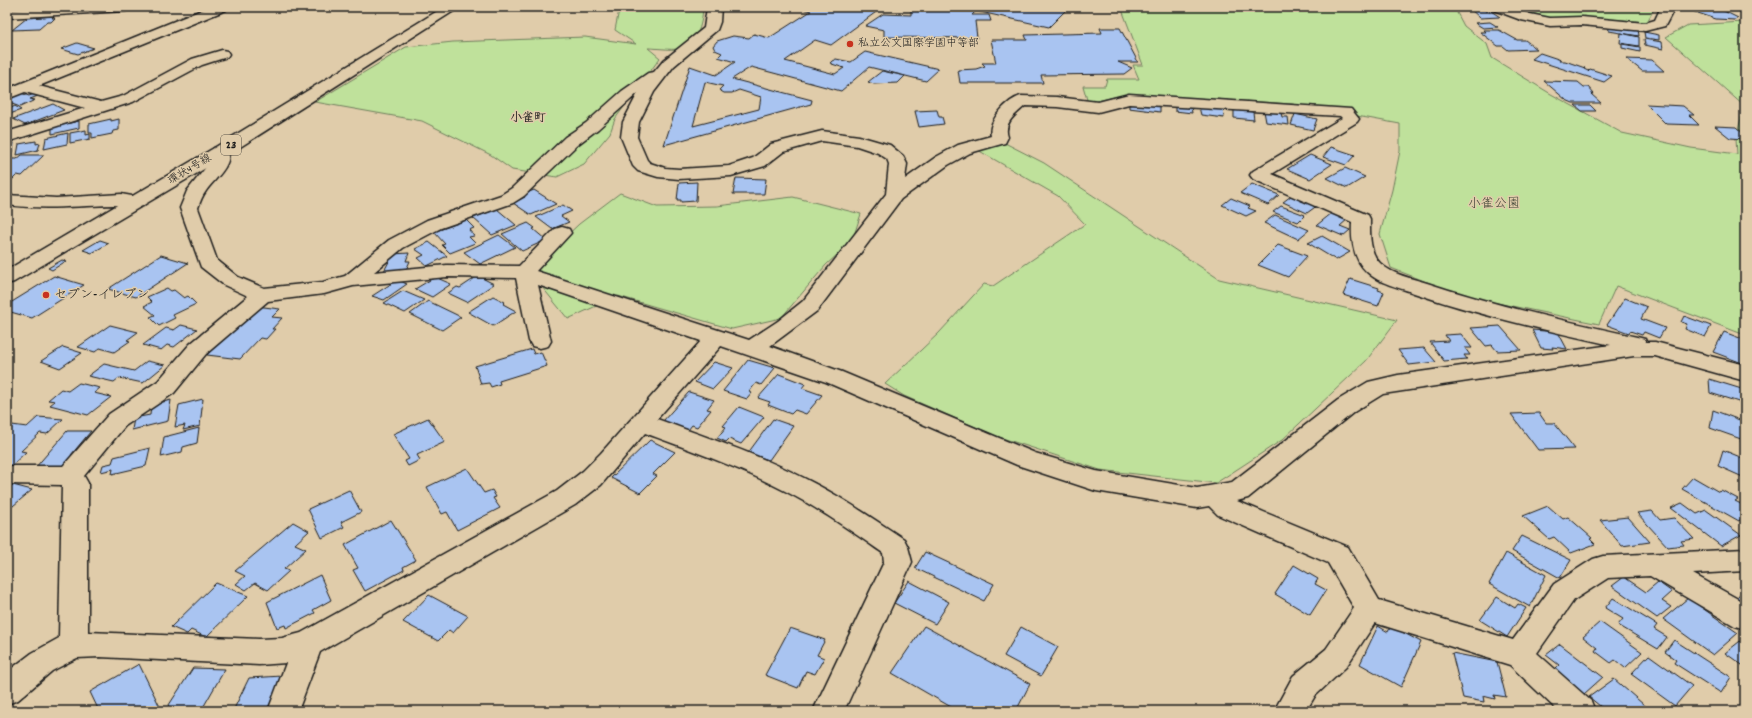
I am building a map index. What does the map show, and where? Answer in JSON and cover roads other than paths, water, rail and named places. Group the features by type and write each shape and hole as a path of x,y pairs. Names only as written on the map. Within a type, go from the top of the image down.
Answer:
{"street":[{"path":"7,14 76,8 126,7"},
{"path":"7,94 221,7"},
{"name":"環状4号線","path":"7,278 220,152 453,7"},
{"path":"714,7 713,22 710,30 662,70 647,91 629,128 629,137 639,162 644,167 664,173 679,174 731,171 759,162 777,148 822,136 860,141 884,149 895,156 898,172 895,196"},
{"path":"1499,7 1526,17 1550,22 1582,21 1645,27 1656,26 1660,23 1662,8"},
{"path":"7,137 128,99 197,62 222,54"},
{"path":"352,280 396,244 434,224 507,199 529,183 539,170 627,94 662,70"},
{"path":"23,87 101,107"},
{"path":"752,348 785,326 810,306 895,196 942,161 964,149 999,139 1000,136 997,132 998,126 1021,102 1057,102 1098,107 1129,99 1345,112 1351,119 1259,175 1360,219 1360,237 1366,256 1373,267 1386,275 1459,302 1656,349 1745,373"},
{"path":"220,152 220,162 196,191 189,208 208,263 231,281 262,295 324,288 352,280 447,271 519,272 716,338 752,348 834,377 1026,459 1096,481 1197,498 1240,491 1346,406 1376,388 1398,383 1626,350 1656,349"},
{"path":"7,200 28,203 72,203 122,199 137,202"},
{"path":"540,341 524,274 562,232"},
{"path":"68,476 117,420 166,388 198,349 262,295"},
{"path":"7,690 42,662 73,645 259,652 282,651 308,644 566,498 592,478 610,460 641,422 716,338"},
{"path":"641,422 718,451 793,484 845,513 895,547 898,562 828,711"},
{"path":"7,475 68,476 75,484 73,645"},
{"path":"1215,496 1227,508 1338,555 1369,608 1519,655 1580,711"},
{"path":"1519,655 1564,592 1603,567 1745,560"},
{"path":"1654,565 1745,617"},
{"path":"1289,711 1304,686 1336,658 1369,608"},
{"path":"283,711 308,644"}],"place":[{"name":"私立公文国際学園中等部","path":"850,44"},
{"name":"セブン-イレブン","path":"46,295"}],"district":[{"name":"小雀町","path":"528,118"}],"park label":[{"name":"小雀公園","path":"1494,204"}]}
